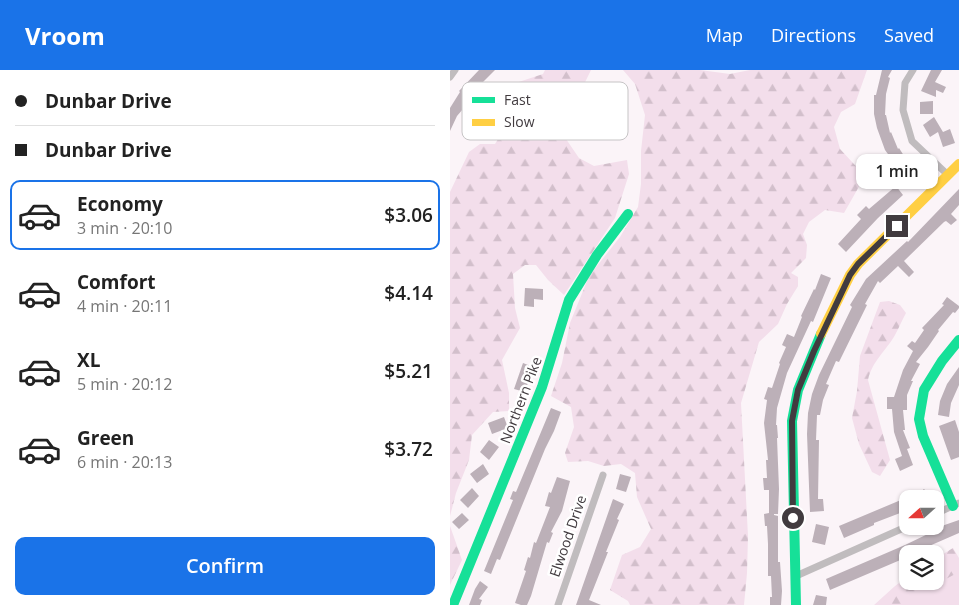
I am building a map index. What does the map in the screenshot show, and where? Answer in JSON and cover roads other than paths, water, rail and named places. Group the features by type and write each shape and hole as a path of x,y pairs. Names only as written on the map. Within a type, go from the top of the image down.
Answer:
{"street":[{"path":"450,77 455,70"},
{"path":"913,70 905,84 903,110 912,141 948,175"},
{"path":"796,605 792,421 798,390 850,275 858,264 959,164"},
{"name":"Northern Pike","path":"453,605 542,387 570,300 597,255 628,214"},
{"path":"944,510 956,505 923,436 918,419 924,390 942,361 959,340"},
{"name":"Elwood Drive","path":"558,605 603,475"},
{"path":"796,576 899,530"}]}
